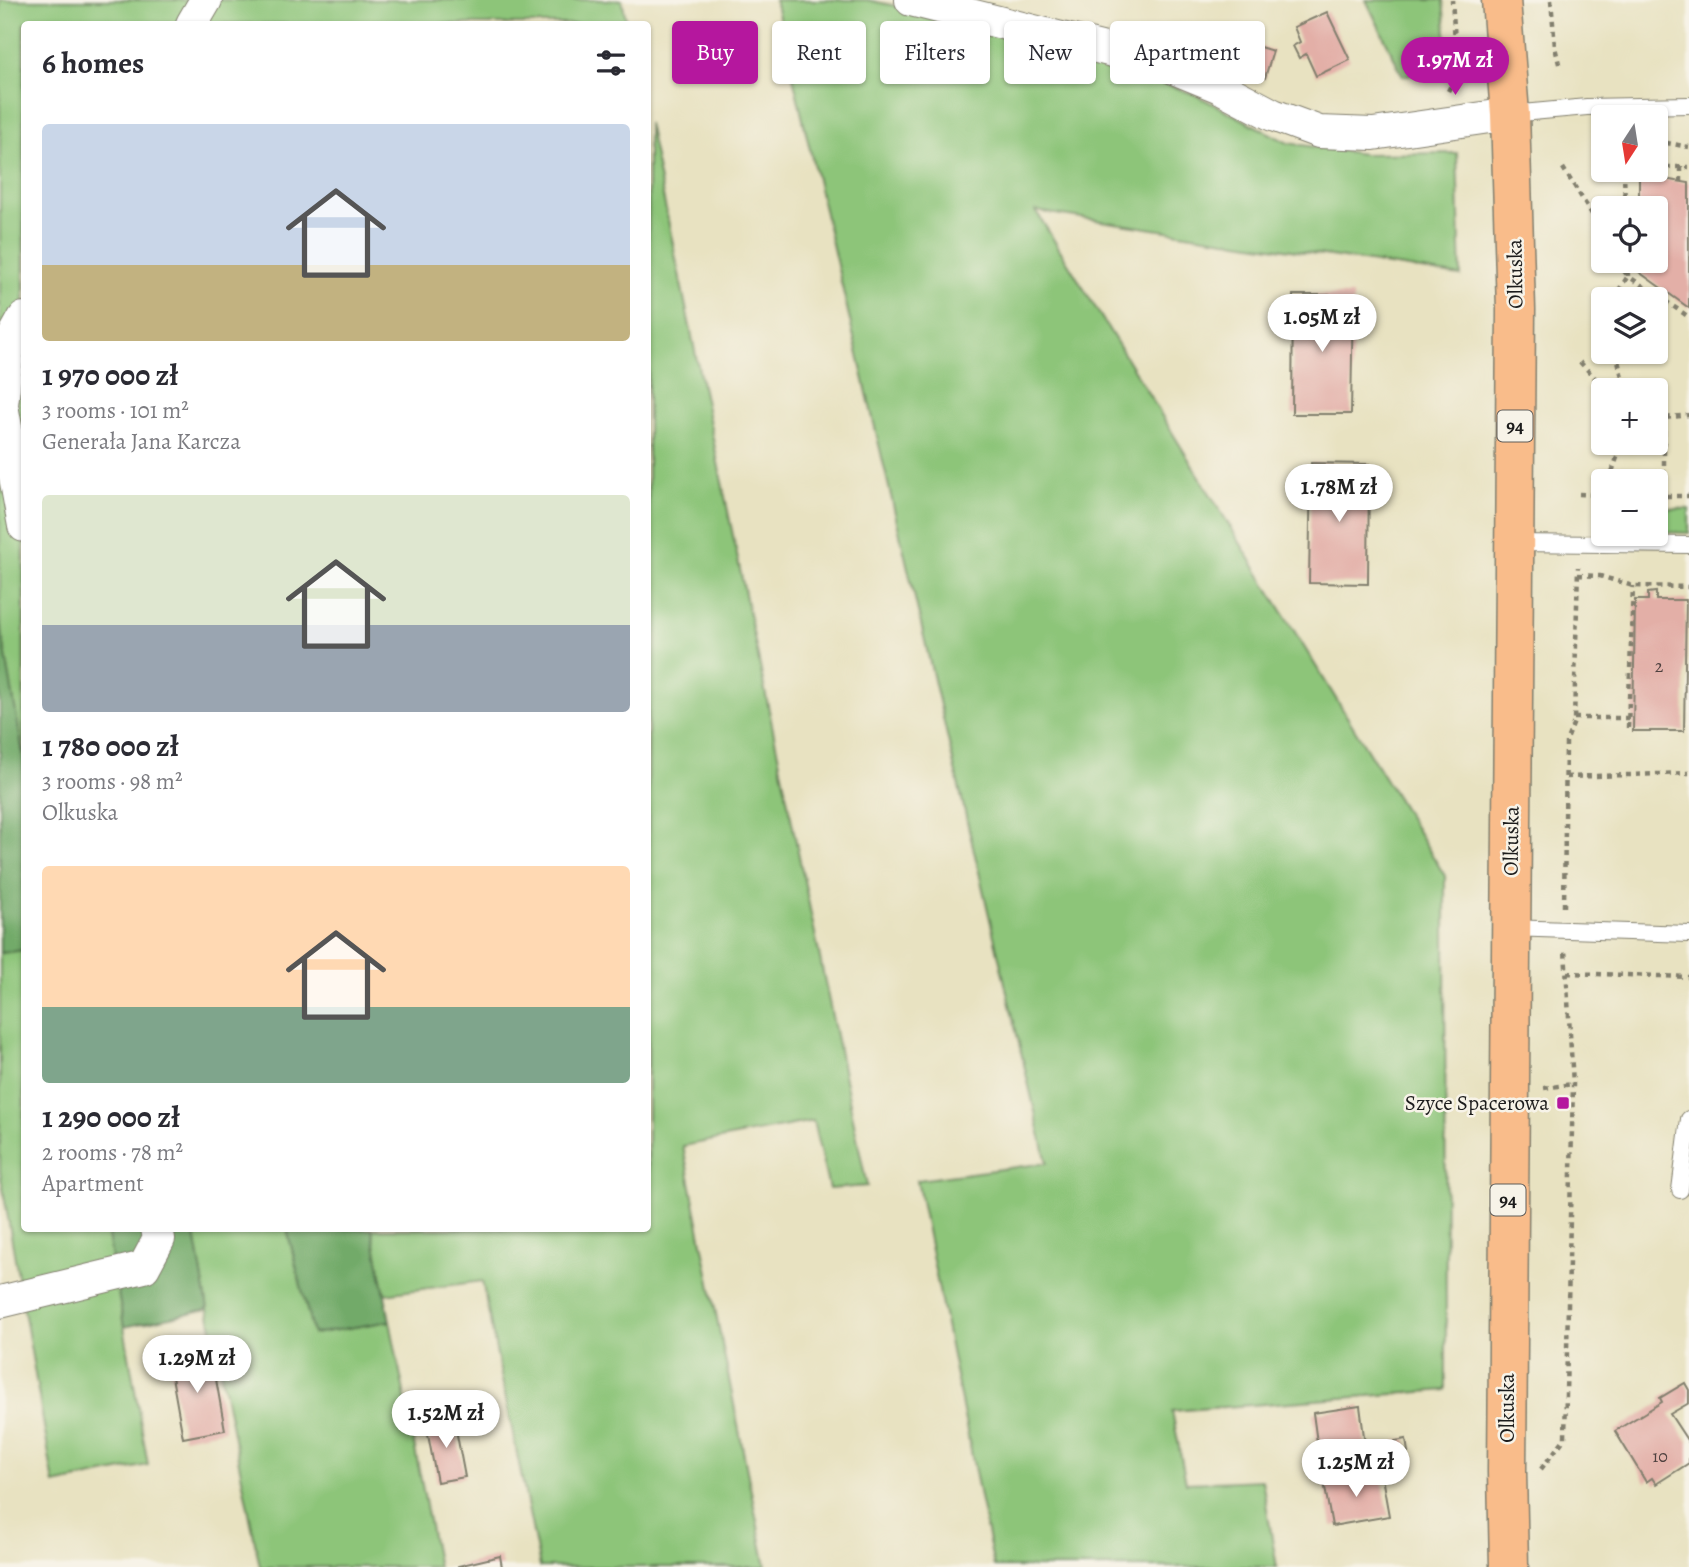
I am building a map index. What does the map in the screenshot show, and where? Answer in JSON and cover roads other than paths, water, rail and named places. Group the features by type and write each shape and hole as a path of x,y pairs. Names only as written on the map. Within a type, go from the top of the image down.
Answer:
{"main road":[{"name":"94","path":"1501,0 1510,114"},
{"name":"Olkuska","path":"1509,1567 1506,1498 1516,309 1510,114"}],"street":[{"path":"194,21 206,0"},
{"path":"917,1 1164,64 1220,87 1273,115 1319,132 1373,134 1510,114"},
{"path":"21,323 9,345 2,405 21,510"},
{"path":"0,1302 144,1267 159,1239 158,1232"}],"lane":[{"path":"1510,114 1587,107 1689,105"},
{"path":"1514,543 1689,545"},
{"path":"1510,928 1689,934"},
{"path":"1680,1190 1689,1119"}],"place":[{"name":"Szyce Spacerowa","path":"1563,1103"}]}
